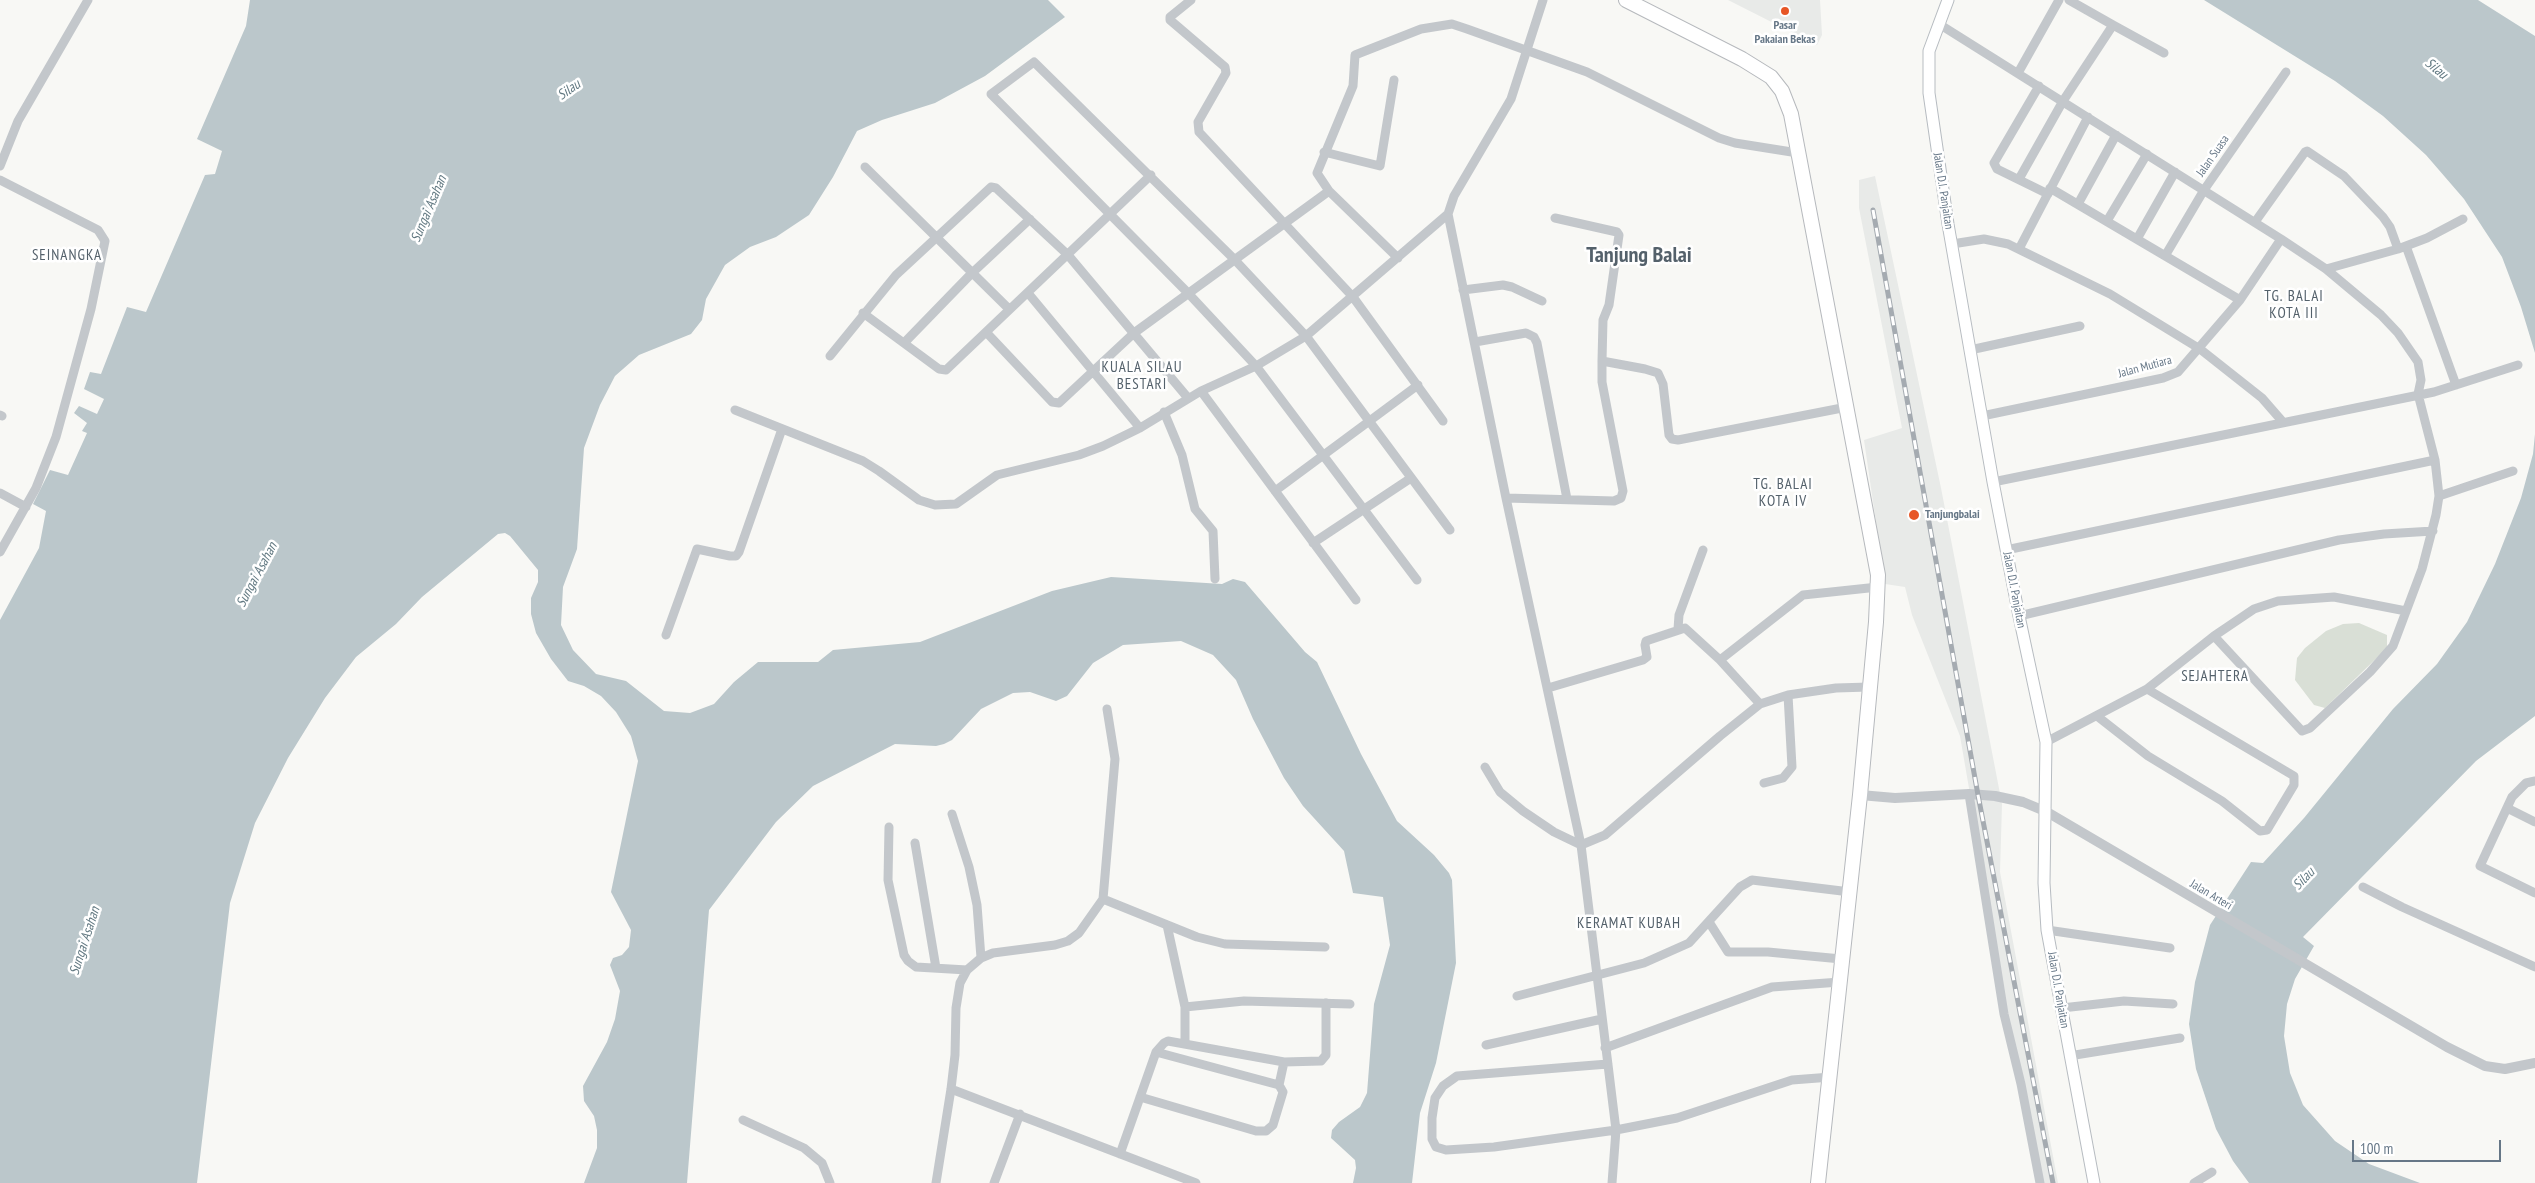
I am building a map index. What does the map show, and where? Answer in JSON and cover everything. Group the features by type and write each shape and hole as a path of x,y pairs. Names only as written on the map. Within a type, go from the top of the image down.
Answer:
{"highway":[{"path":"1626,0 1742,59 1771,78 1782,91 1791,114 1848,407 1878,587 1860,795 1818,1183"}],"main road":[{"name":"Jalan D.I. Panjaitan","path":"1948,0 1929,51 1928,93 1993,482 2046,742 2047,812 2044,883 2047,930 2094,1183"}],"street":[{"path":"0,166 18,121 88,0"},
{"path":"1191,0 1170,17 1170,20 1225,67 1226,74 1198,122 1197,129 1352,297 1443,421"},
{"path":"1542,0 1511,99 1454,196 1448,214 1506,498 1582,845 1616,1130 1612,1183"},
{"path":"2018,72 2060,0"},
{"path":"2069,0 2164,53"},
{"path":"1398,258 1328,191 1317,173 1324,152 1353,86 1355,73 1354,58 1360,52 1421,29 1452,24 1527,50 1608,82 1704,133 1735,143 1798,154"},
{"path":"1939,24 2255,222 2326,269 2381,315 2414,355 2420,371 2418,394 2435,460 2438,496 2433,531 2422,569 2393,646 2386,655 2306,731 2296,728 2214,636"},
{"path":"2019,179 2062,101 2113,25"},
{"path":"1417,580 1256,366 1188,292 991,94 1034,62 1234,259 1306,336 1371,420 1450,530"},
{"name":"Jalan Suasa","path":"2166,256 2204,190 2286,72"},
{"path":"1324,152 1380,166 1394,80"},
{"path":"2039,86 1994,163 1997,168 2078,204 2240,300"},
{"path":"2019,249 2088,117"},
{"path":"2078,204 2116,135"},
{"path":"2255,222 2305,152 2307,151 2344,176 2383,217 2402,247 2456,385"},
{"path":"2107,221 2147,154"},
{"path":"865,167 934,238 1009,309"},
{"path":"2137,239 2175,172"},
{"path":"864,313 943,371 949,369 1009,309 1111,215 1150,175"},
{"path":"0,180 98,230 105,240 91,309 56,437 42,477 0,551"},
{"path":"830,356 896,275 991,187 996,188 1068,255 1188,398"},
{"path":"986,332 1055,403 1062,402 1134,333 1328,191"},
{"path":"735,410 863,462 879,471 918,500 946,505 956,504 997,475 1079,455 1140,428 1201,391 1256,366 1306,336 1448,214"},
{"path":"1506,498 1614,502 1621,498 1623,491 1602,382 1603,320 1609,305 1619,235 1617,232 1555,218"},
{"path":"905,342 1030,219"},
{"path":"2326,269 2402,247 2463,219"},
{"path":"1952,244 1984,239 2008,244 2110,294 2200,349 2262,398 2282,421"},
{"name":"Jalan Mutiara","path":"1982,416 2172,375 2184,367 2240,300 2281,239"},
{"path":"1463,290 1503,285 1512,286 1542,301"},
{"path":"1028,293 1140,428"},
{"path":"1970,350 2080,326"},
{"path":"1475,342 1526,333 1534,337 1537,343 1567,499"},
{"path":"1602,361 1645,368 1658,374 1663,384 1669,435 1672,439 1678,440 1848,407"},
{"path":"1993,482 2418,394 2456,385 2518,365"},
{"path":"1275,491 1418,385"},
{"path":"1201,391 1356,600"},
{"path":"1164,412 1182,455 1195,509 1213,531 1215,579"},
{"path":"666,635 697,549 730,556 736,556 739,552 782,429"},
{"path":"2006,550 2435,460"},
{"path":"2438,496 2513,471"},
{"path":"1314,544 1411,478"},
{"path":"0,493 26,507"},
{"path":"2019,616 2339,540 2384,534 2433,531"},
{"path":"1678,628 1679,615 1704,550"},
{"path":"1720,660 1803,595 1878,587"},
{"path":"2046,742 2147,689 2244,614 2278,601 2334,597 2406,611"},
{"path":"1548,688 1643,660 1647,657 1644,645 1646,641 1678,628 1685,628 1720,660 1760,704"},
{"path":"1485,767 1500,792 1523,811 1554,832 1582,845 1604,835 1760,704 1788,695 1836,688 1869,688"},
{"path":"2097,716 2148,756 2222,802 2260,831 2267,830 2294,785 2294,776 2147,689"},
{"path":"1764,783 1783,778 1792,767 1788,695"},
{"path":"936,1183 952,1089 956,1008 960,983 967,970 981,958 993,953 1055,945 1068,941 1079,933 1104,899 1115,759 1107,709"},
{"path":"2535,781 2526,783 2512,797 2481,868 2535,894"},
{"path":"1968,794 2004,1014 2021,1084 2040,1183"},
{"name":"Jalan Arteri","path":"1860,795 1895,798 1968,794 1995,796 2023,802 2047,812 2379,1009 2485,1066 2506,1069 2535,1063"},
{"path":"2507,808 2535,822"},
{"path":"952,814 969,867 977,906 981,958"},
{"path":"889,827 888,880 904,955 911,964 967,970"},
{"path":"915,843 936,968"},
{"path":"1517,996 1597,977 1644,963 1689,943 1740,886 1752,880 1850,892"},
{"path":"2363,887 2402,907 2535,967"},
{"path":"1104,899 1197,937 1225,944 1325,947"},
{"path":"1709,922 1728,952 1768,952 1841,959"},
{"path":"1167,925 1185,1007 1185,1044"},
{"path":"2047,930 2170,948"},
{"path":"1605,1048 1772,987 1840,982"},
{"path":"2062,1008 2138,1000 2173,1004"},
{"path":"1185,1007 1239,1001 1350,1004"},
{"path":"1120,1154 1159,1046 1168,1041 1284,1062 1321,1062 1325,1058 1326,1003"},
{"path":"1486,1045 1602,1018"},
{"path":"2069,1056 2180,1038"},
{"path":"1156,1052 1279,1085"},
{"path":"1140,1096 1246,1128 1266,1131 1273,1125 1283,1092 1279,1085 1284,1062"},
{"path":"1608,1064 1457,1076 1443,1086 1434,1098 1432,1140 1436,1147 1446,1150 1494,1147 1616,1130 1677,1118 1792,1080 1831,1076"},
{"path":"952,1089 1196,1183"},
{"path":"994,1183 1020,1114"},
{"path":"743,1120 804,1148 822,1163 830,1183"},
{"path":"2194,1183 2212,1172"}],"shaded area":[{"name":"Pasar Pakaian Bekas","path":"1728,0 1820,0 1822,35 1817,45"},
{"path":"1875,176 1941,488 2002,804 2000,872 2058,1183 2037,1183 1960,736 1912,615 1905,587 1885,584 1864,440 1902,428 1859,208 1859,180"},
{"path":"2359,623 2387,635 2387,648 2325,708 2314,705 2295,680 2297,658 2305,648 2326,631 2343,624"}],"water":[{"path":"250,0 1048,0 1065,17 985,76 935,103 882,120 857,131 833,177 809,215 776,237 750,247 725,265 706,299 702,320 691,334 639,355 615,376 600,405 584,448 577,549 563,587 561,625 573,650 596,674 626,681 664,711 690,713 714,704 734,682 758,662 818,662 833,650 920,642 1052,591 1111,577 1222,584 1233,579 1245,582 1305,652 1317,662 1361,754 1397,821 1434,855 1449,873 1452,880 1456,963 1436,1063 1420,1113 1412,1183 1353,1183 1356,1168 1355,1160 1331,1138 1332,1130 1339,1122 1360,1107 1367,1093 1374,1004 1390,945 1383,897 1353,893 1344,851 1303,806 1284,778 1253,719 1236,680 1213,655 1181,641 1123,645 1093,663 1067,696 1056,701 1030,692 1013,693 981,709 952,740 944,744 936,746 895,744 813,786 776,822 709,910 687,1183 584,1183 597,1148 597,1130 594,1116 584,1101 583,1086 607,1042 615,1019 620,991 610,965 613,958 622,955 629,947 631,930 611,892 638,761 631,736 616,712 601,696 584,686 568,681 551,659 536,633 531,614 531,598 538,582 538,570 510,536 505,533 498,534 422,597 396,624 356,657 325,698 288,758 255,823 230,903 197,1183 0,1183 0,620 39,548 46,511 33,504 50,470 68,475 87,433 82,431 87,423 74,413 79,406 97,414 104,399 84,389 90,372 101,374 127,307 146,312 205,175 215,174 222,151 197,139 246,26"},
{"name":"Silau","path":"2204,0 2478,0 2535,36 2535,353 2521,307 2502,257 2464,199 2426,155 2383,116 2335,81"},
{"name":"Silau","path":"2535,434 2535,716 2476,761 2303,937 2314,946 2295,979 2287,1004 2284,1036 2290,1073 2303,1105 2335,1141 2369,1164 2420,1183 2249,1183 2233,1161 2216,1129 2196,1069 2189,1024 2195,982 2210,925 2251,862 2263,863 2304,818 2393,709 2437,664 2467,622 2495,564 2521,498 2533,454"}],"railway":[{"path":"1873,210 1978,795 2053,1183"}],"place":[{"name":"Pasar Pakaian Bekas","path":"1785,11"},
{"name":"Tanjungbalai","path":"1914,515"}],"district":[{"name":"SEINANGKA","path":"67,256"},
{"name":"Tanjung Balai","path":"1639,256"},
{"name":"TG. BALAI KOTA III","path":"2294,306"},
{"name":"KUALA SILAU BESTARI","path":"1142,376"},
{"name":"TG. BALAI KOTA IV","path":"1783,494"},
{"name":"SEJAHTERA","path":"2215,677"},
{"name":"KERAMAT KUBAH","path":"1629,924"}],"water label":[{"name":"Sungai Asahan","path":"429,209"},
{"name":"Sungai Asahan","path":"257,575"},
{"name":"Sungai Asahan","path":"85,941"}]}
